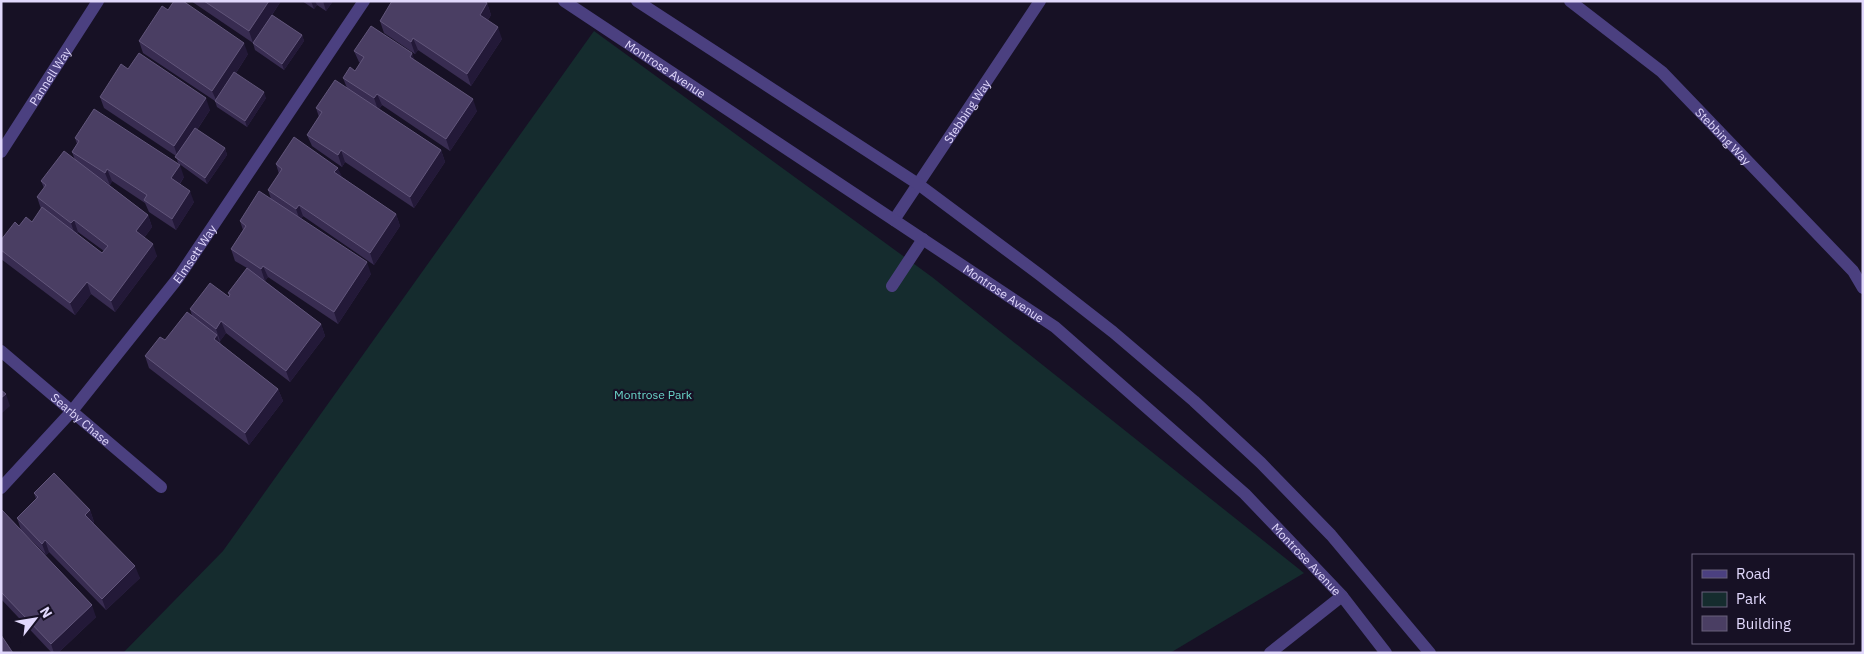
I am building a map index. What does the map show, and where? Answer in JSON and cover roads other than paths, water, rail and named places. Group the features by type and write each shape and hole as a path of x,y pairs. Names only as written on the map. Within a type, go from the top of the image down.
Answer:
{"street":[{"name":"Pannell Way","path":"1,152 98,1"},
{"name":"Elmsett Way","path":"1,488 72,411 178,278 364,1"},
{"name":"Montrose Avenue","path":"564,1 1055,327 1245,494 1342,596 1386,653"},
{"path":"637,1 918,184 1106,326 1201,407 1262,463 1331,536 1430,653"},
{"name":"Stebbing Way","path":"894,220 1040,1"},
{"name":"Stebbing Way","path":"1570,1 1662,72 1853,271 1863,288"},
{"path":"892,286 923,239"},
{"name":"Searby Chase","path":"1,351 161,487"},
{"path":"1270,653 1342,596"}],"park label":[{"name":"Montrose Park","path":"653,394"}]}
